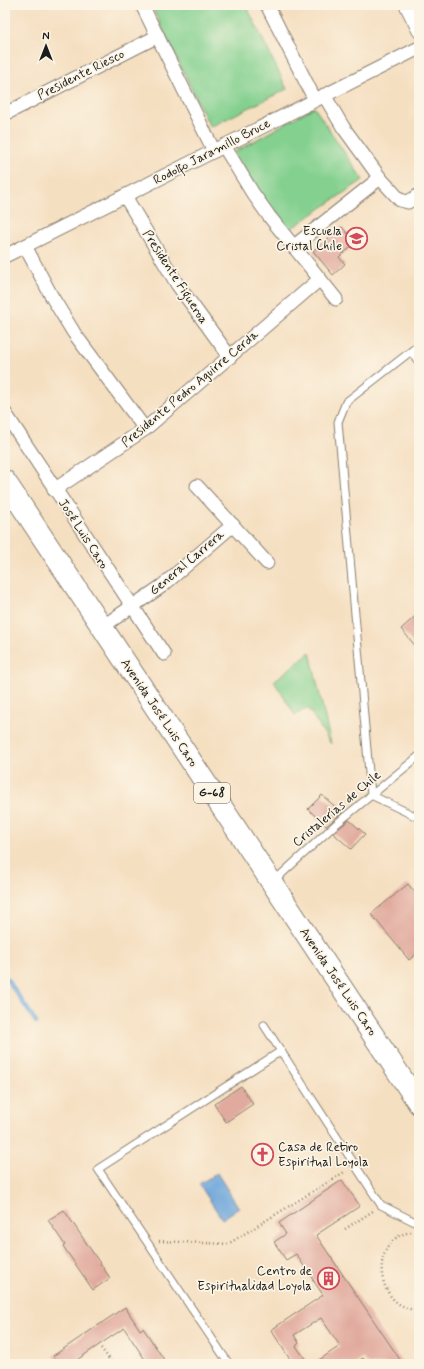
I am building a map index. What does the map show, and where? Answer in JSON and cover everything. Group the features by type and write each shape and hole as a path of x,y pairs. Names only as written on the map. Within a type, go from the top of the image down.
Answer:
{"main road":[{"name":"Avenida José Luis Caro","path":"5,480 419,1104"}],"street":[{"path":"142,5 219,148 293,247 336,299"},
{"path":"267,5 319,98 343,127 380,178 400,200 404,202 412,201 419,195"},
{"path":"406,5 419,31"},
{"name":"Presidente Riesco","path":"5,114 158,36"},
{"name":"Rodolfo Jaramillo Bruce","path":"5,256 419,48"},
{"path":"293,247 380,178"},
{"name":"Presidente Figueroa","path":"125,196 177,284 230,356"},
{"path":"25,246 52,297 74,333 145,429"},
{"name":"Presidente Pedro Aguirre Cerda","path":"54,490 145,429 320,279"},
{"name":"José Luis Caro","path":"5,413 131,607 164,654"},
{"name":"General Carrera","path":"197,486 267,563"},
{"name":"General Carrera","path":"102,627 162,586 233,525"}],"lane":[{"path":"419,345 346,402 338,422 371,795 419,818"},
{"path":"411,352 419,362"},
{"name":"Cristalerías de Chile","path":"272,883 297,858 419,756"},
{"path":"264,1025 381,1205 419,1224"},
{"path":"229,1364 98,1169 281,1051"}],"path":[{"path":"146,1241 228,1244 355,1166"},
{"path":"345,1229 381,1205"},
{"path":"414,1232 396,1239 387,1249 382,1261 381,1274 384,1287 392,1298 402,1306 419,1310"},
{"path":"101,1348 112,1364"}],"green space":[{"path":"151,5 246,5 287,89 210,127"},
{"path":"314,107 363,180 286,232 233,153"},
{"path":"310,652 331,744 308,708 295,715 274,681"}],"water":[{"path":"217,1173 239,1208 222,1219 199,1184"}],"building":[{"path":"342,227 356,243 339,257 345,264 333,275 313,251"},
{"path":"419,613 419,650 401,629"},
{"path":"322,795 342,813 326,826 308,809"},
{"path":"349,820 365,834 351,849 333,833"},
{"path":"408,884 419,897 419,952 409,960 371,914"},
{"path":"241,1086 253,1104 226,1122 214,1104"},
{"name":"Centro de Espiritualidad Loyola","path":"342,1180 360,1206 316,1235 403,1364 367,1364 363,1358 354,1364 313,1364 340,1346 321,1318 294,1335 299,1343 296,1346 309,1364 293,1364 271,1330 323,1295 296,1254 286,1260 274,1242 286,1234 279,1223"},
{"path":"64,1210 110,1278 93,1290 63,1246 65,1245 48,1220"},
{"path":"125,1307 140,1330 143,1328 167,1364 148,1364 124,1328 71,1364 59,1364 53,1356"}],"waterway":[{"path":"5,976 36,1022"}],"place":[{"name":"Escuela Cristal Chile","path":"357,238"},
{"name":"Casa de Retiro Espiritual Loyola","path":"263,1154"},
{"name":"Centro de Espiritualidad Loyola","path":"328,1278"}]}
